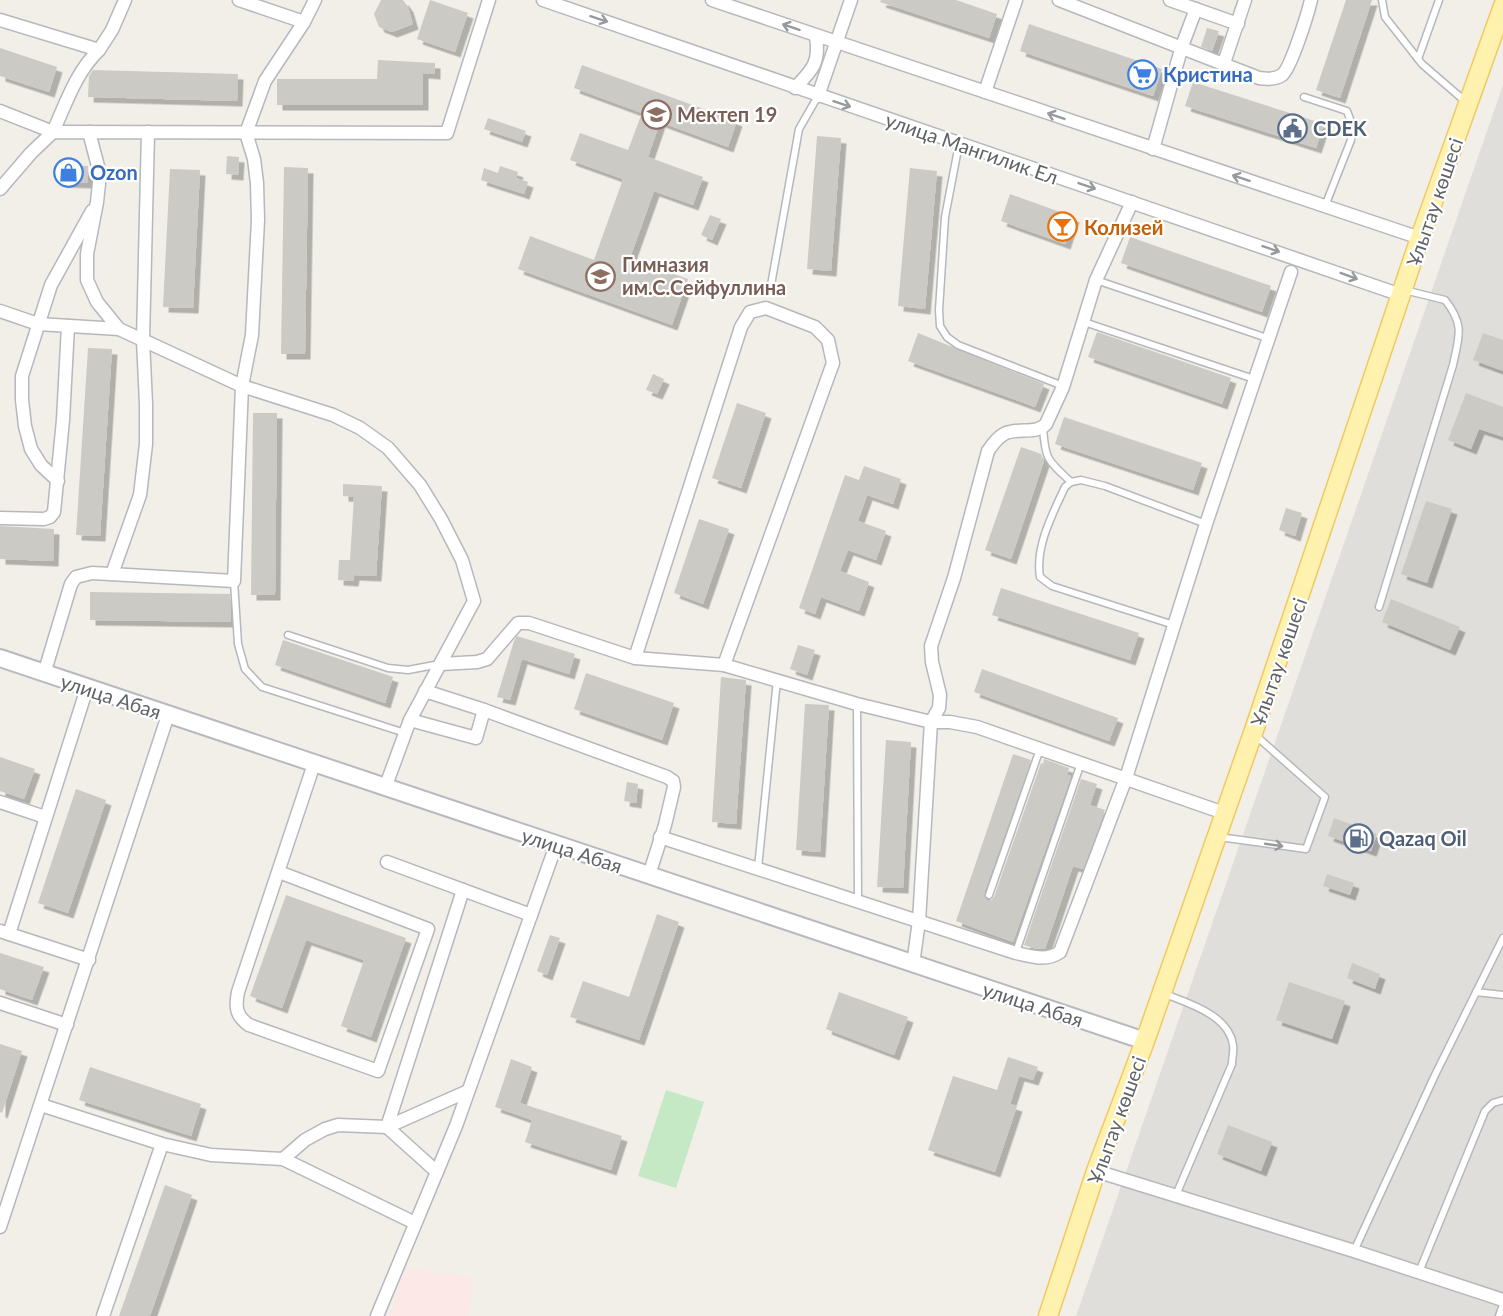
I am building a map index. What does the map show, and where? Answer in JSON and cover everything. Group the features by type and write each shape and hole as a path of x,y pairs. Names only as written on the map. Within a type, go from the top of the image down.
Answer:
{"main road":[{"name":"Ұлытау көшесі","path":"1048,1316 1096,1171 1145,1041 1253,733 1420,238 1503,6"}],"street":[{"path":"0,189 31,153 53,132 77,77 112,30 125,0"},
{"path":"239,0 304,22"},
{"path":"44,674 71,584 76,577 92,573 234,581 242,386 252,335 258,220 258,183 246,133 265,81 304,22 315,0"},
{"path":"0,111 53,132 447,134 489,0"},
{"name":"улица Мангилик Ел","path":"543,0 818,96 1402,292"},
{"path":"712,0 1420,238"},
{"path":"818,96 851,0"},
{"path":"985,92 1016,0"},
{"path":"1059,0 1182,46 1259,78 1271,79 1282,75 1289,63 1311,0"},
{"path":"1170,0 1238,24"},
{"path":"1224,63 1245,0"},
{"path":"1152,149 1182,46 1196,9"},
{"path":"0,20 99,50"},
{"path":"795,88 813,68 817,59 816,36"},
{"path":"89,132 100,174 87,254 87,280 97,302 119,328 242,386 333,415 360,428 388,448 420,485 462,560 474,601 410,720 385,788"},
{"path":"112,574 140,495 146,444 143,340 148,132"},
{"path":"58,481 41,465 31,449 24,417 22,376 51,285 97,202"},
{"path":"913,964 919,921 931,722 939,708 940,695 932,662 931,646 954,578 988,451 994,442 1006,433 1043,427 1063,387 1096,280 1132,202"},
{"path":"660,837 1016,953 1046,958 1054,957 1060,952 1126,778 1206,524 1291,272"},
{"path":"635,657 741,327 750,312 766,308 815,327 828,340 833,363 724,665"},
{"path":"0,311 38,324 119,328"},
{"path":"0,518 37,519 50,517 54,512 68,326"},
{"path":"441,664 477,662 488,658 518,623 529,623 635,657 724,665 857,704 931,722 950,722 978,727 1224,813"},
{"name":"улица Абая","path":"0,658 1145,1041"},
{"path":"87,688 4,932 89,960"},
{"path":"425,691 484,710 673,781 674,786 649,875"},
{"path":"410,720 476,738 484,710"},
{"path":"0,1227 168,715"},
{"path":"279,872 428,929 378,1071 249,1025 238,1016 236,1003 238,992 314,764"},
{"path":"0,802 45,817"},
{"path":"377,1316 468,1091 556,845"},
{"path":"387,862 531,915"},
{"path":"387,1127 463,890"},
{"path":"0,1003 68,1025"},
{"path":"283,1159 305,1140 338,1125 387,1127 468,1091"},
{"path":"41,1105 162,1144 211,1155 283,1159 415,1223"},
{"path":"387,1127 436,1172"},
{"path":"103,1316 162,1144"},
{"path":"1096,1171 1354,1251 1503,1302"}],"lane":[{"path":"1382,0 1385,16 1418,60 1468,105"},
{"path":"1418,60 1439,0"},
{"path":"771,285 799,129 818,96"},
{"path":"1304,97 1347,111 1353,127 1351,140 1325,206"},
{"path":"959,143 945,217 940,326 947,337 958,345 1063,387"},
{"path":"1096,280 1267,338"},
{"path":"1379,607 1459,339 1457,315 1445,300 1402,292"},
{"path":"1083,322 1254,379"},
{"path":"1043,427 1045,453 1054,466 1071,482"},
{"path":"1175,626 1052,586 1040,577 1038,562 1044,538 1065,487 1071,482 1081,480 1105,486 1206,524"},
{"path":"234,581 238,644 245,669 262,687 405,733"},
{"path":"288,635 388,668 408,670 441,664"},
{"path":"758,868 777,681"},
{"path":"857,704 858,901"},
{"path":"1216,836 1306,849 1324,797 1253,733"},
{"path":"989,895 1040,749"},
{"path":"1016,953 1081,763"},
{"path":"1354,1251 1503,938"},
{"path":"1476,992 1503,995"},
{"path":"1162,993 1206,1009 1224,1027 1233,1044 1232,1064 1176,1195"},
{"path":"1419,1272 1485,1111 1493,1103 1503,1100"},
{"path":"1499,1316 1503,1302"}],"shaded area":[{"path":"1503,85 1503,1316 1076,1316"},
{"path":"406,1268 473,1277 468,1316 389,1316"}],"green space":[{"path":"666,1090 704,1102 676,1188 638,1176"}],"building":[{"path":"381,0 403,0 408,7 413,24 392,32 379,27 374,14"},
{"path":"430,0 468,13 455,52 417,39"},
{"path":"881,0 956,0 997,14 989,38 880,2"},
{"path":"1346,0 1372,0 1340,98 1316,90"},
{"path":"1029,24 1162,69 1153,96 1020,51"},
{"path":"1207,28 1219,31 1212,51 1201,47"},
{"path":"0,48 57,67 49,92 0,76"},
{"path":"378,60 435,63 435,74 423,73 423,105 277,105 277,79 377,79"},
{"path":"582,65 737,121 728,147 660,122 648,157 703,177 693,205 654,191 630,258 688,279 672,325 518,269 530,236 594,260 623,179 570,160 580,133 628,150 642,113 574,88"},
{"path":"93,70 238,74 237,101 88,97 89,76"},
{"path":"1193,82 1324,124 1316,148 1185,106"},
{"path":"488,118 526,131 522,142 484,129"},
{"path":"817,136 841,138 831,271 807,269"},
{"path":"227,156 239,157 238,175 226,174"},
{"path":"62,165 88,166 87,183 61,182"},
{"path":"500,166 518,172 516,178 528,182 524,194 481,180 484,168 498,173"},
{"path":"284,167 308,168 305,354 281,354"},
{"path":"910,168 937,171 925,309 898,306"},
{"path":"170,169 200,170 193,308 163,307"},
{"path":"1010,194 1074,217 1065,244 1001,221"},
{"path":"710,215 721,219 712,240 701,235"},
{"path":"1130,237 1271,286 1262,312 1121,263"},
{"path":"1097,332 1231,378 1222,404 1088,357"},
{"path":"918,333 1044,384 1035,407 908,361"},
{"path":"1483,333 1503,340 1503,371 1473,360"},
{"path":"88,348 112,349 100,536 76,535"},
{"path":"653,374 664,379 657,394 646,390"},
{"path":"1466,393 1503,407 1503,437 1479,429 1471,449 1448,440"},
{"path":"737,403 766,413 741,488 712,478"},
{"path":"253,413 277,413 275,595 251,595"},
{"path":"1064,417 1202,463 1193,490 1055,444"},
{"path":"1021,447 1041,454 1044,461 1011,559 985,550"},
{"path":"864,466 901,479 893,504 867,495 858,521 886,531 876,560 848,550 840,571 869,582 859,611 821,597 815,614 799,608 845,475 859,480"},
{"path":"343,484 382,486 376,576 354,575 353,581 338,580 339,560 350,560 354,497 343,496"},
{"path":"1426,501 1452,509 1427,583 1401,574"},
{"path":"1286,508 1302,513 1295,536 1279,530"},
{"path":"699,519 729,529 703,604 674,593"},
{"path":"0,526 54,529 53,561 0,559"},
{"path":"1001,588 1139,633 1130,660 992,615"},
{"path":"90,592 230,594 231,622 90,620"},
{"path":"1391,599 1460,627 1450,650 1382,622"},
{"path":"517,636 575,654 569,674 522,659 510,700 497,697"},
{"path":"283,640 393,677 385,703 275,665"},
{"path":"798,645 815,650 807,675 790,669"},
{"path":"982,669 1118,718 1109,741 974,692"},
{"path":"586,673 674,703 662,740 574,709"},
{"path":"721,677 746,680 736,824 712,822"},
{"path":"805,704 829,705 820,852 796,850"},
{"path":"886,740 911,742 903,888 877,887"},
{"path":"1013,754 1031,760 984,893 987,900 994,897 1041,763 1043,764 1044,759 1069,768 1067,775 1071,776 1013,942 956,921"},
{"path":"0,757 35,769 24,799 0,791"},
{"path":"1081,779 1097,784 1090,805 1105,810 1083,869 1073,866 1045,949 1033,948 1024,945"},
{"path":"627,782 638,784 636,803 624,801"},
{"path":"76,789 106,800 68,913 38,903"},
{"path":"1334,818 1377,834 1371,851 1328,836"},
{"path":"1327,874 1354,883 1350,895 1323,886"},
{"path":"286,895 406,938 371,1037 341,1026 364,960 306,940 282,1008 250,996"},
{"path":"657,914 679,922 639,1040 570,1017 583,981 629,997"},
{"path":"550,935 560,938 547,975 537,971"},
{"path":"0,953 44,967 32,1000 0,989"},
{"path":"1352,963 1380,974 1375,989 1347,978"},
{"path":"1289,982 1345,1001 1332,1039 1276,1020"},
{"path":"839,992 908,1017 894,1055 826,1029"},
{"path":"0,1044 22,1051 2,1113 0,1112"},
{"path":"1008,1057 1038,1067 1033,1080 1019,1076 1010,1104 1017,1106 995,1172 928,1150 953,1076 997,1090"},
{"path":"511,1059 532,1067 520,1103 622,1136 611,1170 525,1142 532,1120 495,1107"},
{"path":"90,1067 201,1104 191,1136 79,1100"},
{"path":"1228,1125 1272,1142 1261,1171 1217,1154"},
{"path":"165,1185 192,1195 150,1316 119,1316"}],"place":[{"name":"Кристина","path":"1142,74"},
{"name":"Мектеп 19","path":"656,114"},
{"name":"CDEK","path":"1292,128"},
{"name":"Ozon","path":"69,172"},
{"name":"Колизей","path":"1063,227"},
{"name":"Гимназия им.С.Сейфуллина","path":"601,276"},
{"name":"Qazaq Oil","path":"1358,838"}]}
